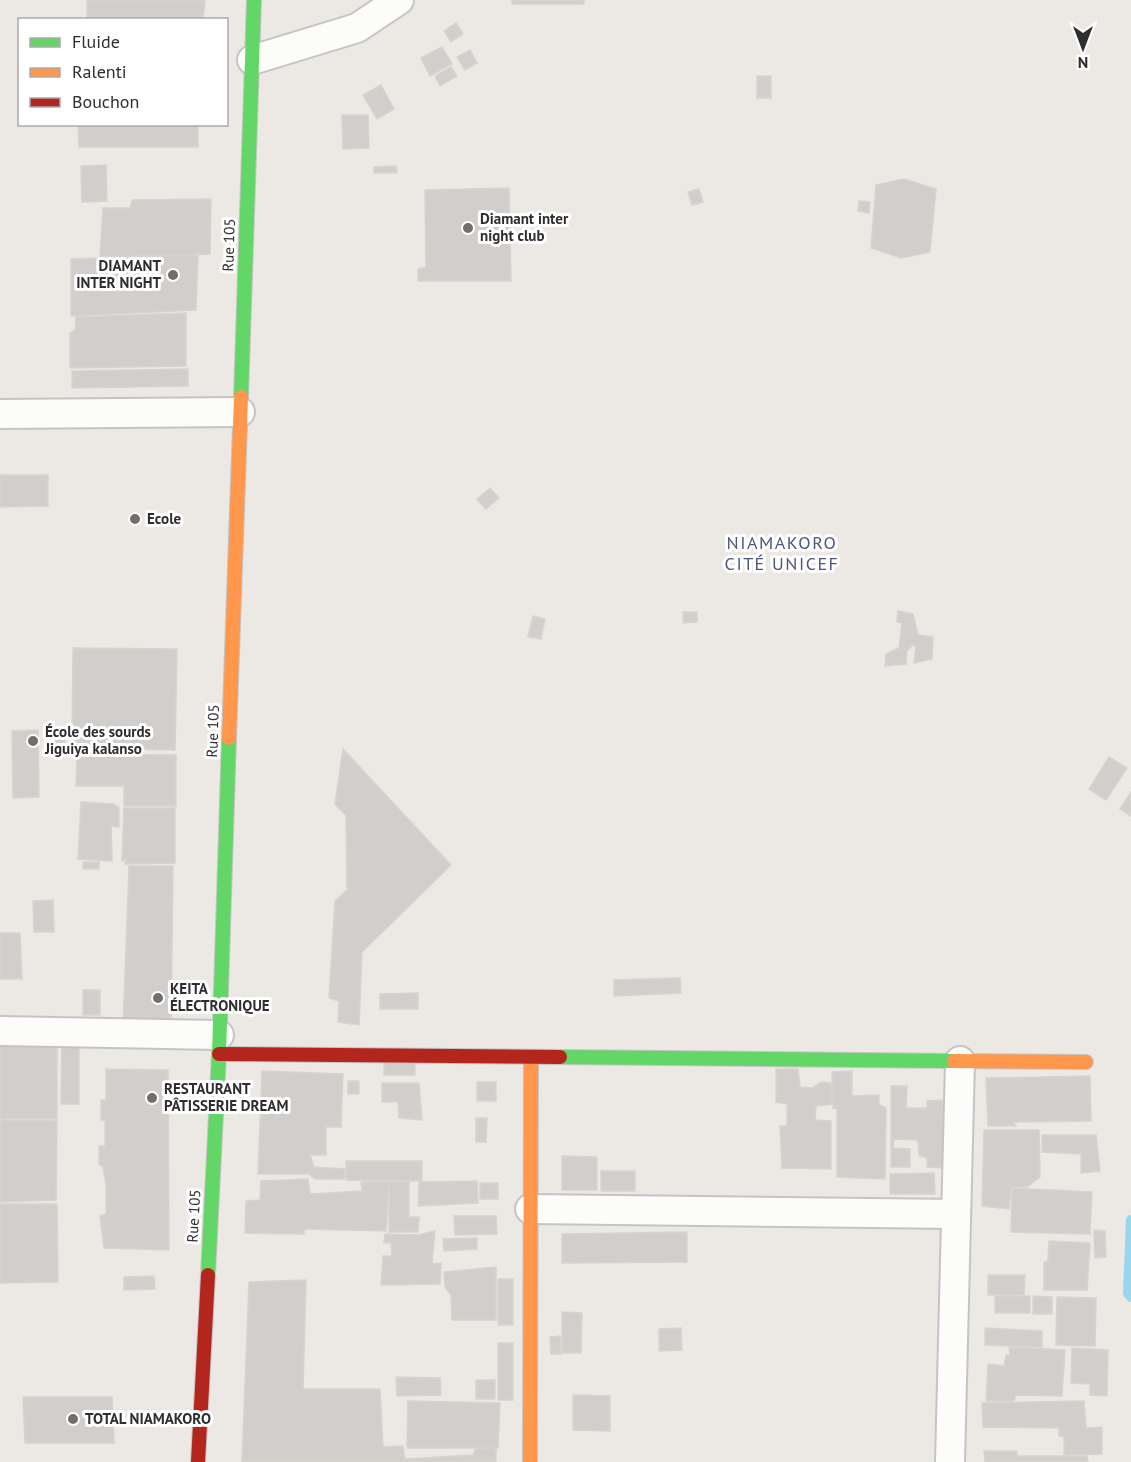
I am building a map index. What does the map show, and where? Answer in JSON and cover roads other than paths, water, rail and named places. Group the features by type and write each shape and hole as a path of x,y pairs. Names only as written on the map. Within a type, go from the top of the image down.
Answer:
{"street":[{"name":"Rue 105","path":"198,1462 219,1044 254,0"},
{"path":"252,60 357,28 399,0"},
{"path":"0,414 240,412"},
{"path":"0,1031 219,1044 531,1057 1086,1062"},
{"path":"530,1462 531,1057"},
{"path":"950,1462 960,1061"},
{"path":"530,1209 956,1214"}],"waterway":[{"path":"1131,1220 1128,1293 1131,1297"}],"place":[{"name":"Diamant inter night club","path":"468,228"},
{"name":"DIAMANT INTER NIGHT","path":"173,275"},
{"name":"Ecole","path":"135,519"},
{"name":"École des sourds Jiguiya kalanso","path":"33,741"},
{"name":"KEITA ÉLECTRONIQUE","path":"158,998"},
{"name":"RESTAURANT PÂTISSERIE DREAM","path":"152,1098"},
{"name":"TOTAL NIAMAKORO","path":"73,1419"}],"district":[{"name":"NIAMAKORO CITÉ UNICEF","path":"782,553"}]}
